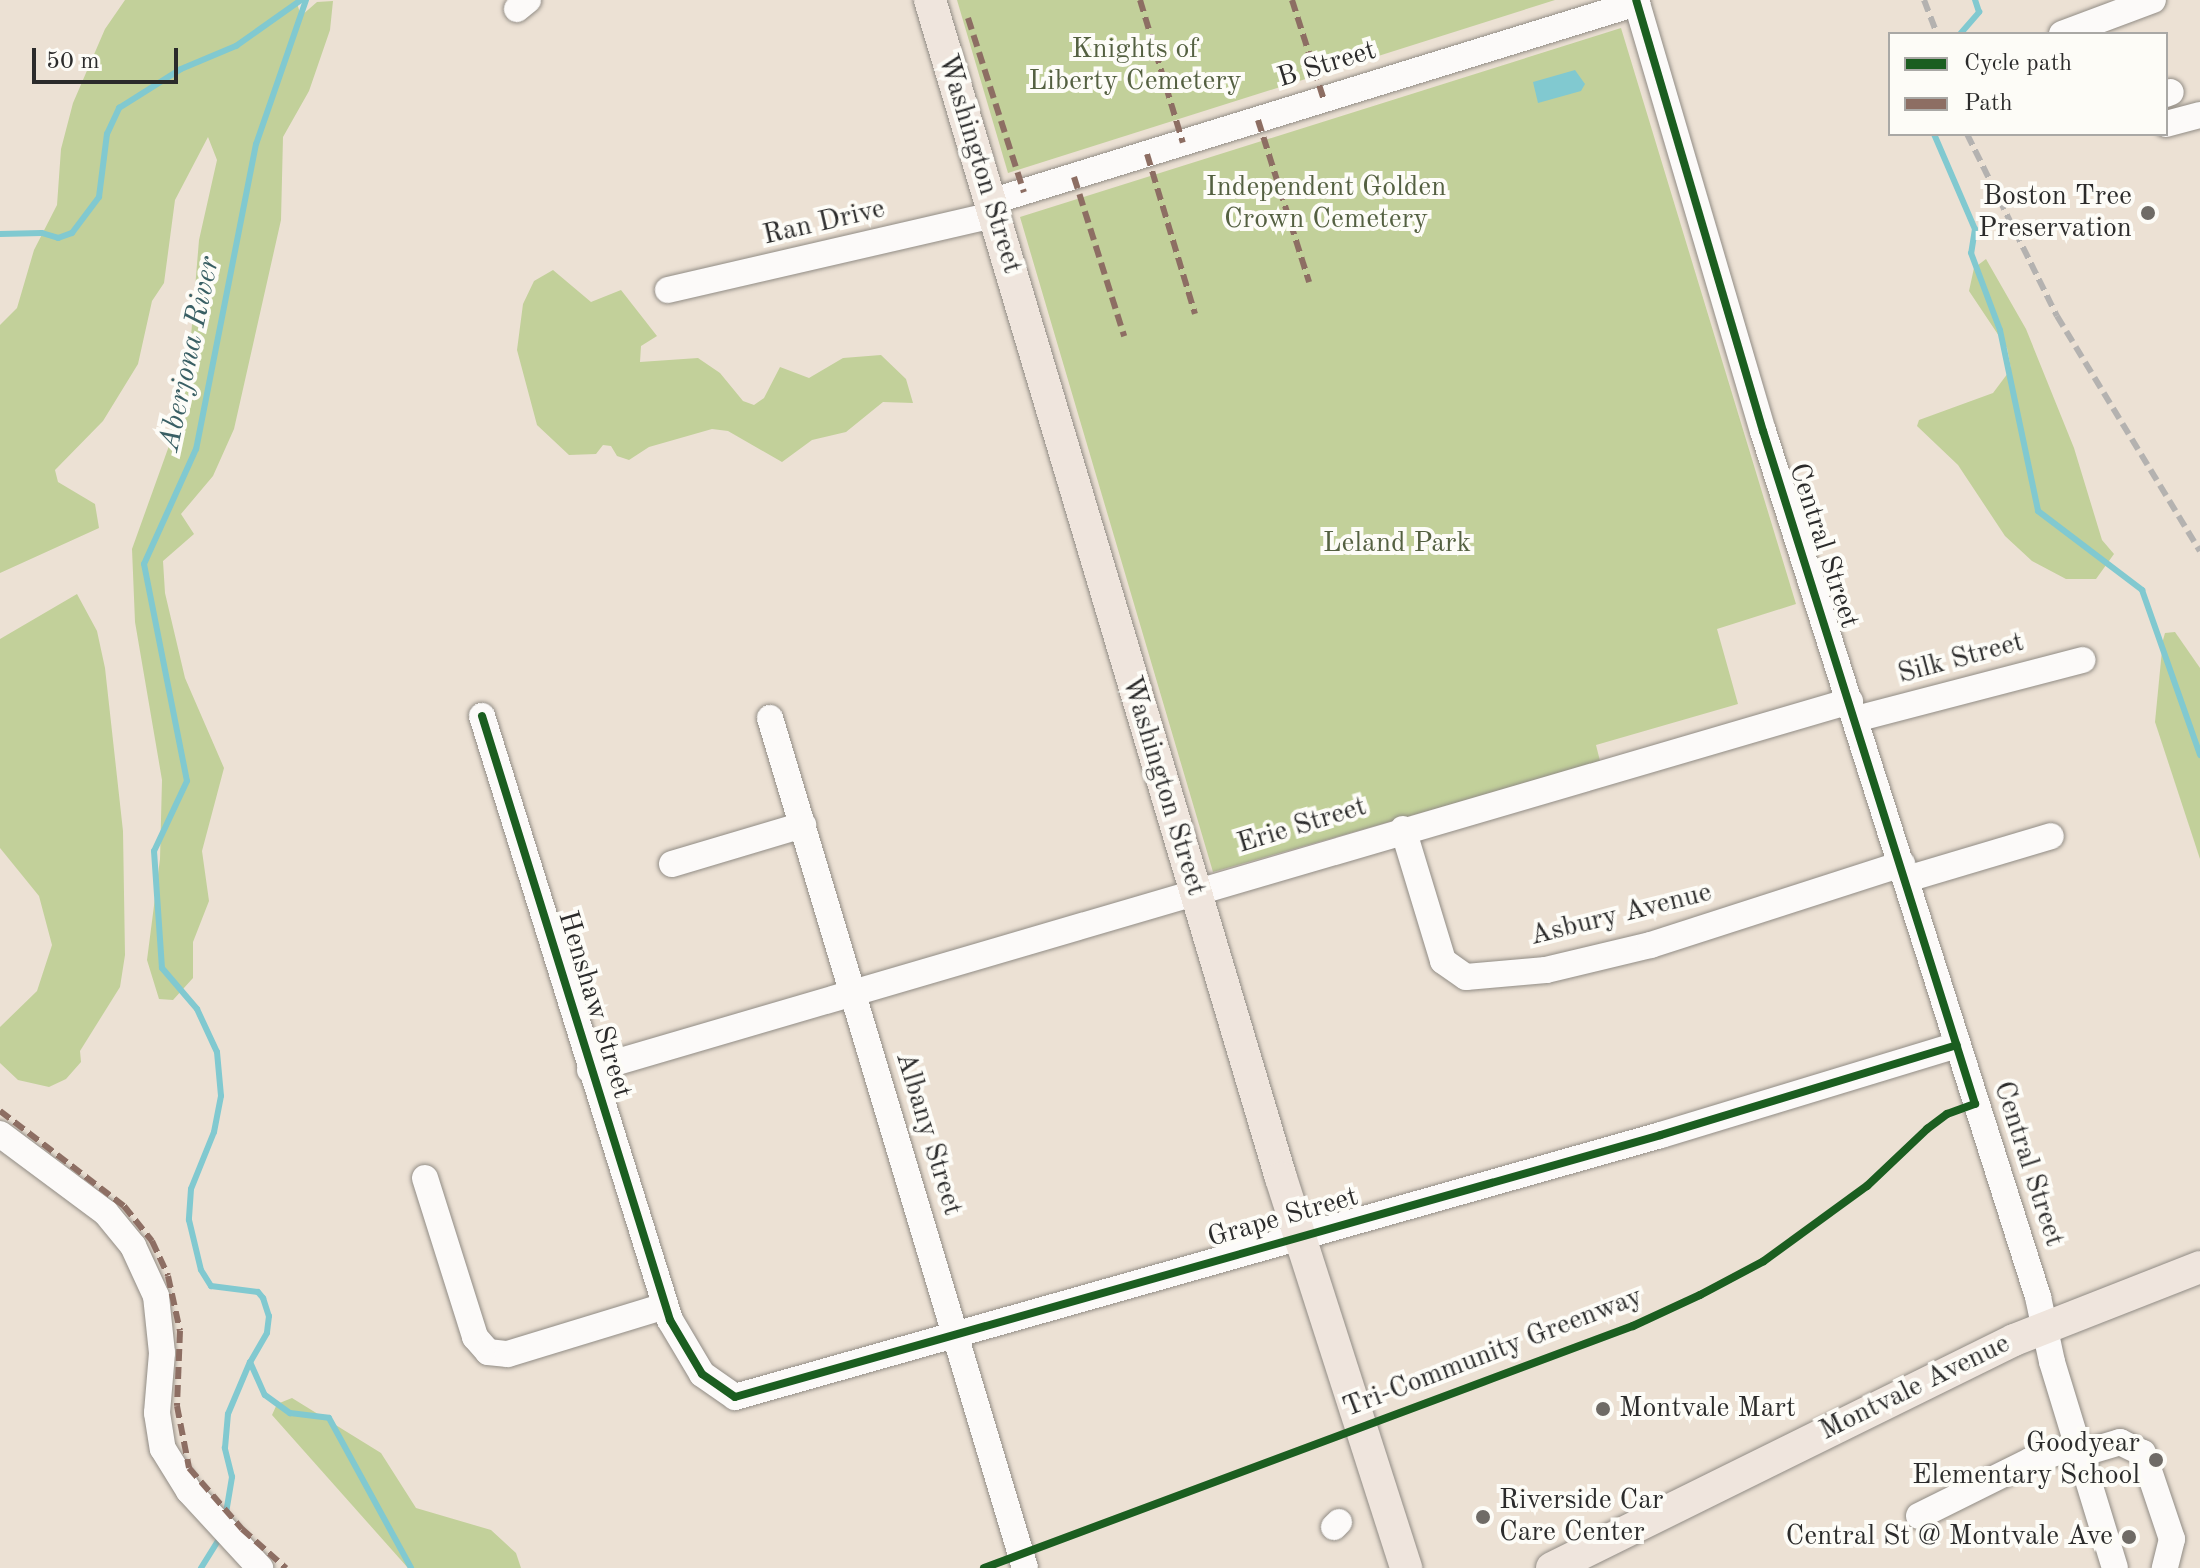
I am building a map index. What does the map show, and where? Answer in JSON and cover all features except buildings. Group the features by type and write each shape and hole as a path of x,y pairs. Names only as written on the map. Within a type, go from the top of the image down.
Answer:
{"main road":[{"name":"Washington Street","path":"930,0 1299,1236 1406,1568"},
{"name":"Montvale Avenue","path":"1552,1568 1922,1384 2045,1329 2200,1267"}],"street":[{"path":"2067,32 2153,0"},
{"name":"B Street","path":"992,208 1636,2"},
{"name":"Central Street","path":"1636,2 1763,431 1904,872 2115,1568"},
{"path":"2168,123 2200,115"},
{"name":"Ran Drive","path":"668,290 992,208"},
{"name":"Silk Street","path":"1853,710 2082,660"},
{"name":"Erie Street","path":"590,1070 1403,829 1853,710"},
{"name":"Henshaw Street","path":"482,716 665,1306"},
{"name":"Albany Street","path":"770,718 1025,1568"},
{"path":"672,864 803,825"},
{"name":"Asbury Avenue","path":"1403,829 1443,961 1466,977 1546,970 1636,949 1904,872 2051,836"},
{"name":"Grape Street","path":"665,1306 694,1364 711,1383 738,1397 955,1337 1957,1045"},
{"path":"0,1134 106,1213 133,1246 156,1296 162,1353 157,1413 163,1449 189,1491 260,1568"},
{"path":"425,1178 475,1337 488,1352 508,1354 665,1306"},
{"path":"1919,1516 2030,1461 2120,1442 2143,1453 2172,1539 2165,1568"}],"green space":[{"path":"125,0 296,0 301,16 317,2 333,1 330,30 309,91 283,137 281,220 234,429 213,476 181,514 194,534 163,561 165,593 185,678 224,768 202,851 209,901 193,942 193,978 173,1000 159,999 147,960 160,859 162,780 135,622 132,549 170,443 173,400 189,361 199,240 217,160 208,137 175,200 164,283 152,301 138,364 103,421 55,470 58,482 95,504 99,528 0,573 0,325 17,308 34,250 57,205 61,149 73,103 105,29"},
{"name":"Knights of Liberty Cemetery","path":"957,0 1555,0 1008,173"},
{"name":"Leland Park","path":"1621,28 1796,604 1717,629 1738,704 1596,745 1600,761 1579,768 1213,872 1020,217"},
{"path":"1986,259 2026,329 2074,448 2102,540 2114,554 2096,579 2066,579 2032,561 2005,536 1958,465 1917,426 1919,420 1993,393 2011,369 2007,348 1969,291 1974,268"},
{"path":"553,270 591,302 621,290 657,336 641,346 640,362 698,358 720,373 743,401 754,405 764,398 780,367 809,378 843,358 881,355 906,379 913,403 883,402 846,432 812,440 782,462 728,431 712,429 649,447 629,460 617,456 611,446 603,445 596,454 569,455 537,425 517,350 523,304 534,281"},
{"path":"77,594 97,631 105,668 123,831 125,955 120,987 80,1051 81,1062 66,1079 49,1087 18,1080 0,1063 0,1027 37,991 52,945 39,896 0,848 0,639"},
{"path":"2175,632 2200,668 2200,859 2155,722 2163,640 2165,633"},
{"path":"292,1398 381,1453 416,1508 491,1530 516,1553 521,1568 408,1568 272,1415 277,1404"}],"water":[{"path":"1575,70 1585,84 1581,91 1538,103 1533,82"}],"waterway":[{"path":"0,234 42,233 58,238 72,233 99,197 107,134 119,108 181,69 236,46 301,0"},
{"name":"Aberjona River","path":"306,0 256,144 196,449 144,564 187,781 154,851 162,968 197,1009 217,1052 221,1096 214,1132 191,1189 189,1220 201,1270 211,1286 258,1292 263,1298 269,1316 267,1333 250,1362 265,1395 290,1413 329,1418 411,1568"},
{"path":"1962,32 1979,12 1975,0"},
{"path":"1935,136 1975,229 1971,253 2000,330 2038,511 2142,590 2200,755"},
{"path":"225,1519 232,1477 225,1448 228,1414 250,1362"},
{"path":"201,1568 220,1537"}],"railway":[{"path":"1924,0 1936,32"},
{"path":"1968,136 2057,316 2200,551"}],"marked path":[{"path":"1140,0 1183,143"},
{"path":"1292,0 1324,100"},
{"path":"968,18 1024,192"},
{"path":"1258,120 1309,282"},
{"path":"1147,154 1195,314"},
{"path":"1074,177 1124,336"},
{"path":"0,1111 124,1206 152,1241 168,1276 180,1331 177,1406 189,1468 242,1529 286,1568"}],"cycle path":[{"name":"Tri-Community Greenway","path":"984,1568 1633,1326 1700,1295 1764,1261 1867,1186 1947,1114 1975,1104 1763,431 1636,0"},
{"path":"482,716 670,1320 702,1374 735,1397 1661,1135 1957,1045"}],"place":[{"name":"Boston Tree Preservation","path":"2148,213"},
{"name":"Montvale Mart","path":"1603,1409"},
{"name":"Goodyear Elementary School","path":"2156,1460"},
{"name":"Riverside Car Care Center","path":"1483,1517"},
{"name":"Central St @ Montvale Ave","path":"2129,1537"}],"park label":[{"name":"Independent Golden Crown Cemetery","path":"1326,204"}]}
